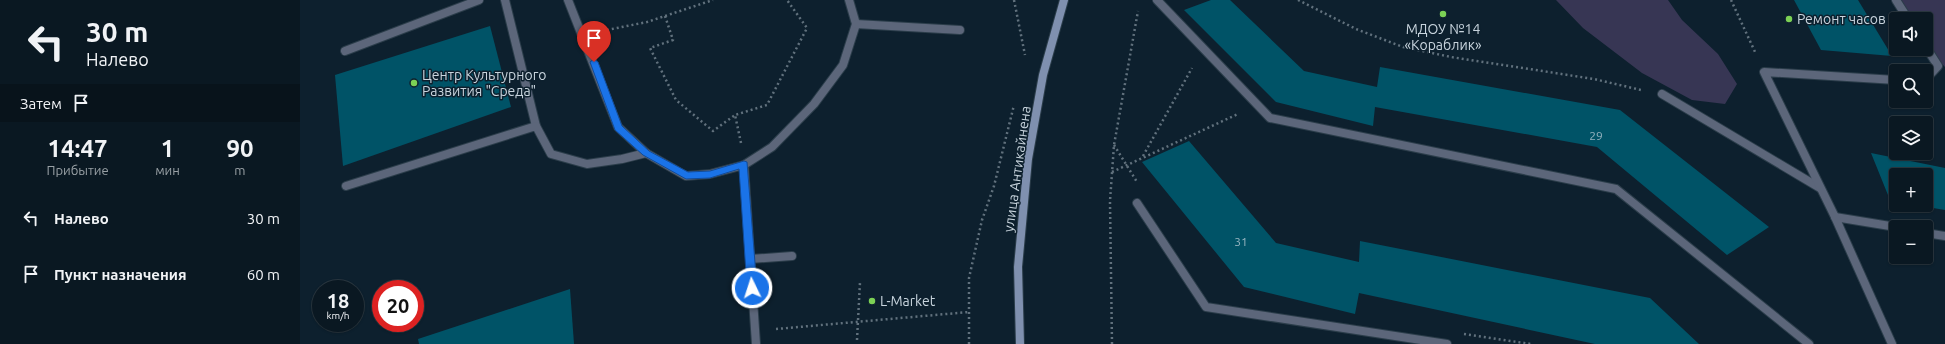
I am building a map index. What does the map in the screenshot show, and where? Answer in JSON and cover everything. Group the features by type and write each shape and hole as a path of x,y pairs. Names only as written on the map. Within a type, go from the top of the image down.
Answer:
{"main road":[{"name":"улица Антикайнена","path":"1020,344 1018,267 1028,159 1043,75 1064,0"}],"lane":[{"path":"345,51 479,0"},
{"path":"505,0 536,126 551,154 586,164 646,153"},
{"path":"568,0 610,103 618,128 646,153 686,176 710,174 744,165 772,147 814,104 843,65 856,24 849,0"},
{"path":"1157,0 1270,118 1616,189 1809,344"},
{"path":"1896,0 1904,12"},
{"path":"856,24 960,30"},
{"path":"1932,56 1938,66 1933,71"},
{"path":"1889,80 1764,72 1835,216 1892,344"},
{"path":"1662,94 1821,189"},
{"path":"346,186 536,126"},
{"path":"744,165 756,344"},
{"path":"1138,203 1206,307 1447,344"},
{"path":"1835,216 1889,226"},
{"path":"1933,234 1945,236"},
{"path":"750,259 792,256"}],"path":[{"path":"583,35 647,22 713,0"},
{"path":"665,16 673,40 650,48 676,100 713,131 735,115 766,106 807,28 787,0"},
{"path":"1014,0 1026,57"},
{"path":"1298,0 1356,29 1403,47 1451,57 1594,79 1662,94"},
{"path":"1731,0 1764,72"},
{"path":"1112,344 1110,201 1114,145 1138,8"},
{"path":"1143,157 1203,48"},
{"path":"969,344 968,278 982,220 994,186 1015,103"},
{"path":"1112,172 1257,105"},
{"path":"735,115 744,165"},
{"path":"1114,145 1138,183"},
{"path":"857,340 860,282"},
{"path":"755,330 969,312"},
{"path":"1461,333 1531,344"}],"shaded area":[{"path":"1556,0 1668,0 1682,20 1718,54 1737,84 1725,104 1692,100 1642,73 1583,28"},
{"path":"1900,0 1945,0 1945,67 1933,54 1933,12 1905,12"}],"building":[{"path":"1211,0 1230,0 1304,71 1377,87 1380,67 1620,110 1769,227 1727,255 1597,147 1375,107 1373,126 1276,102 1184,10"},
{"path":"1794,0 1858,0 1889,51 1889,56 1821,50"},
{"path":"490,26 511,107 343,166 335,75"},
{"path":"1189,141 1276,243 1359,262 1360,241 1650,298 1699,344 1595,344 1359,293 1355,314 1244,287 1142,162"},
{"path":"1871,153 1889,157 1889,160 1906,160 1945,168 1945,210 1933,208 1933,168 1889,168 1889,198"},
{"path":"570,289 574,344 419,344 418,339"}],"place":[{"name":"МДОУ №14 «Кораблик»","path":"1443,14"},
{"name":"Ремонт часов","path":"1789,19"},
{"name":"Центр Культурного Развития \"Среда\"","path":"414,83"},
{"name":"L-Market","path":"872,301"}],"route":[{"path":"594,62 618,128 646,153 686,176 710,174 744,165 752,288"}]}
